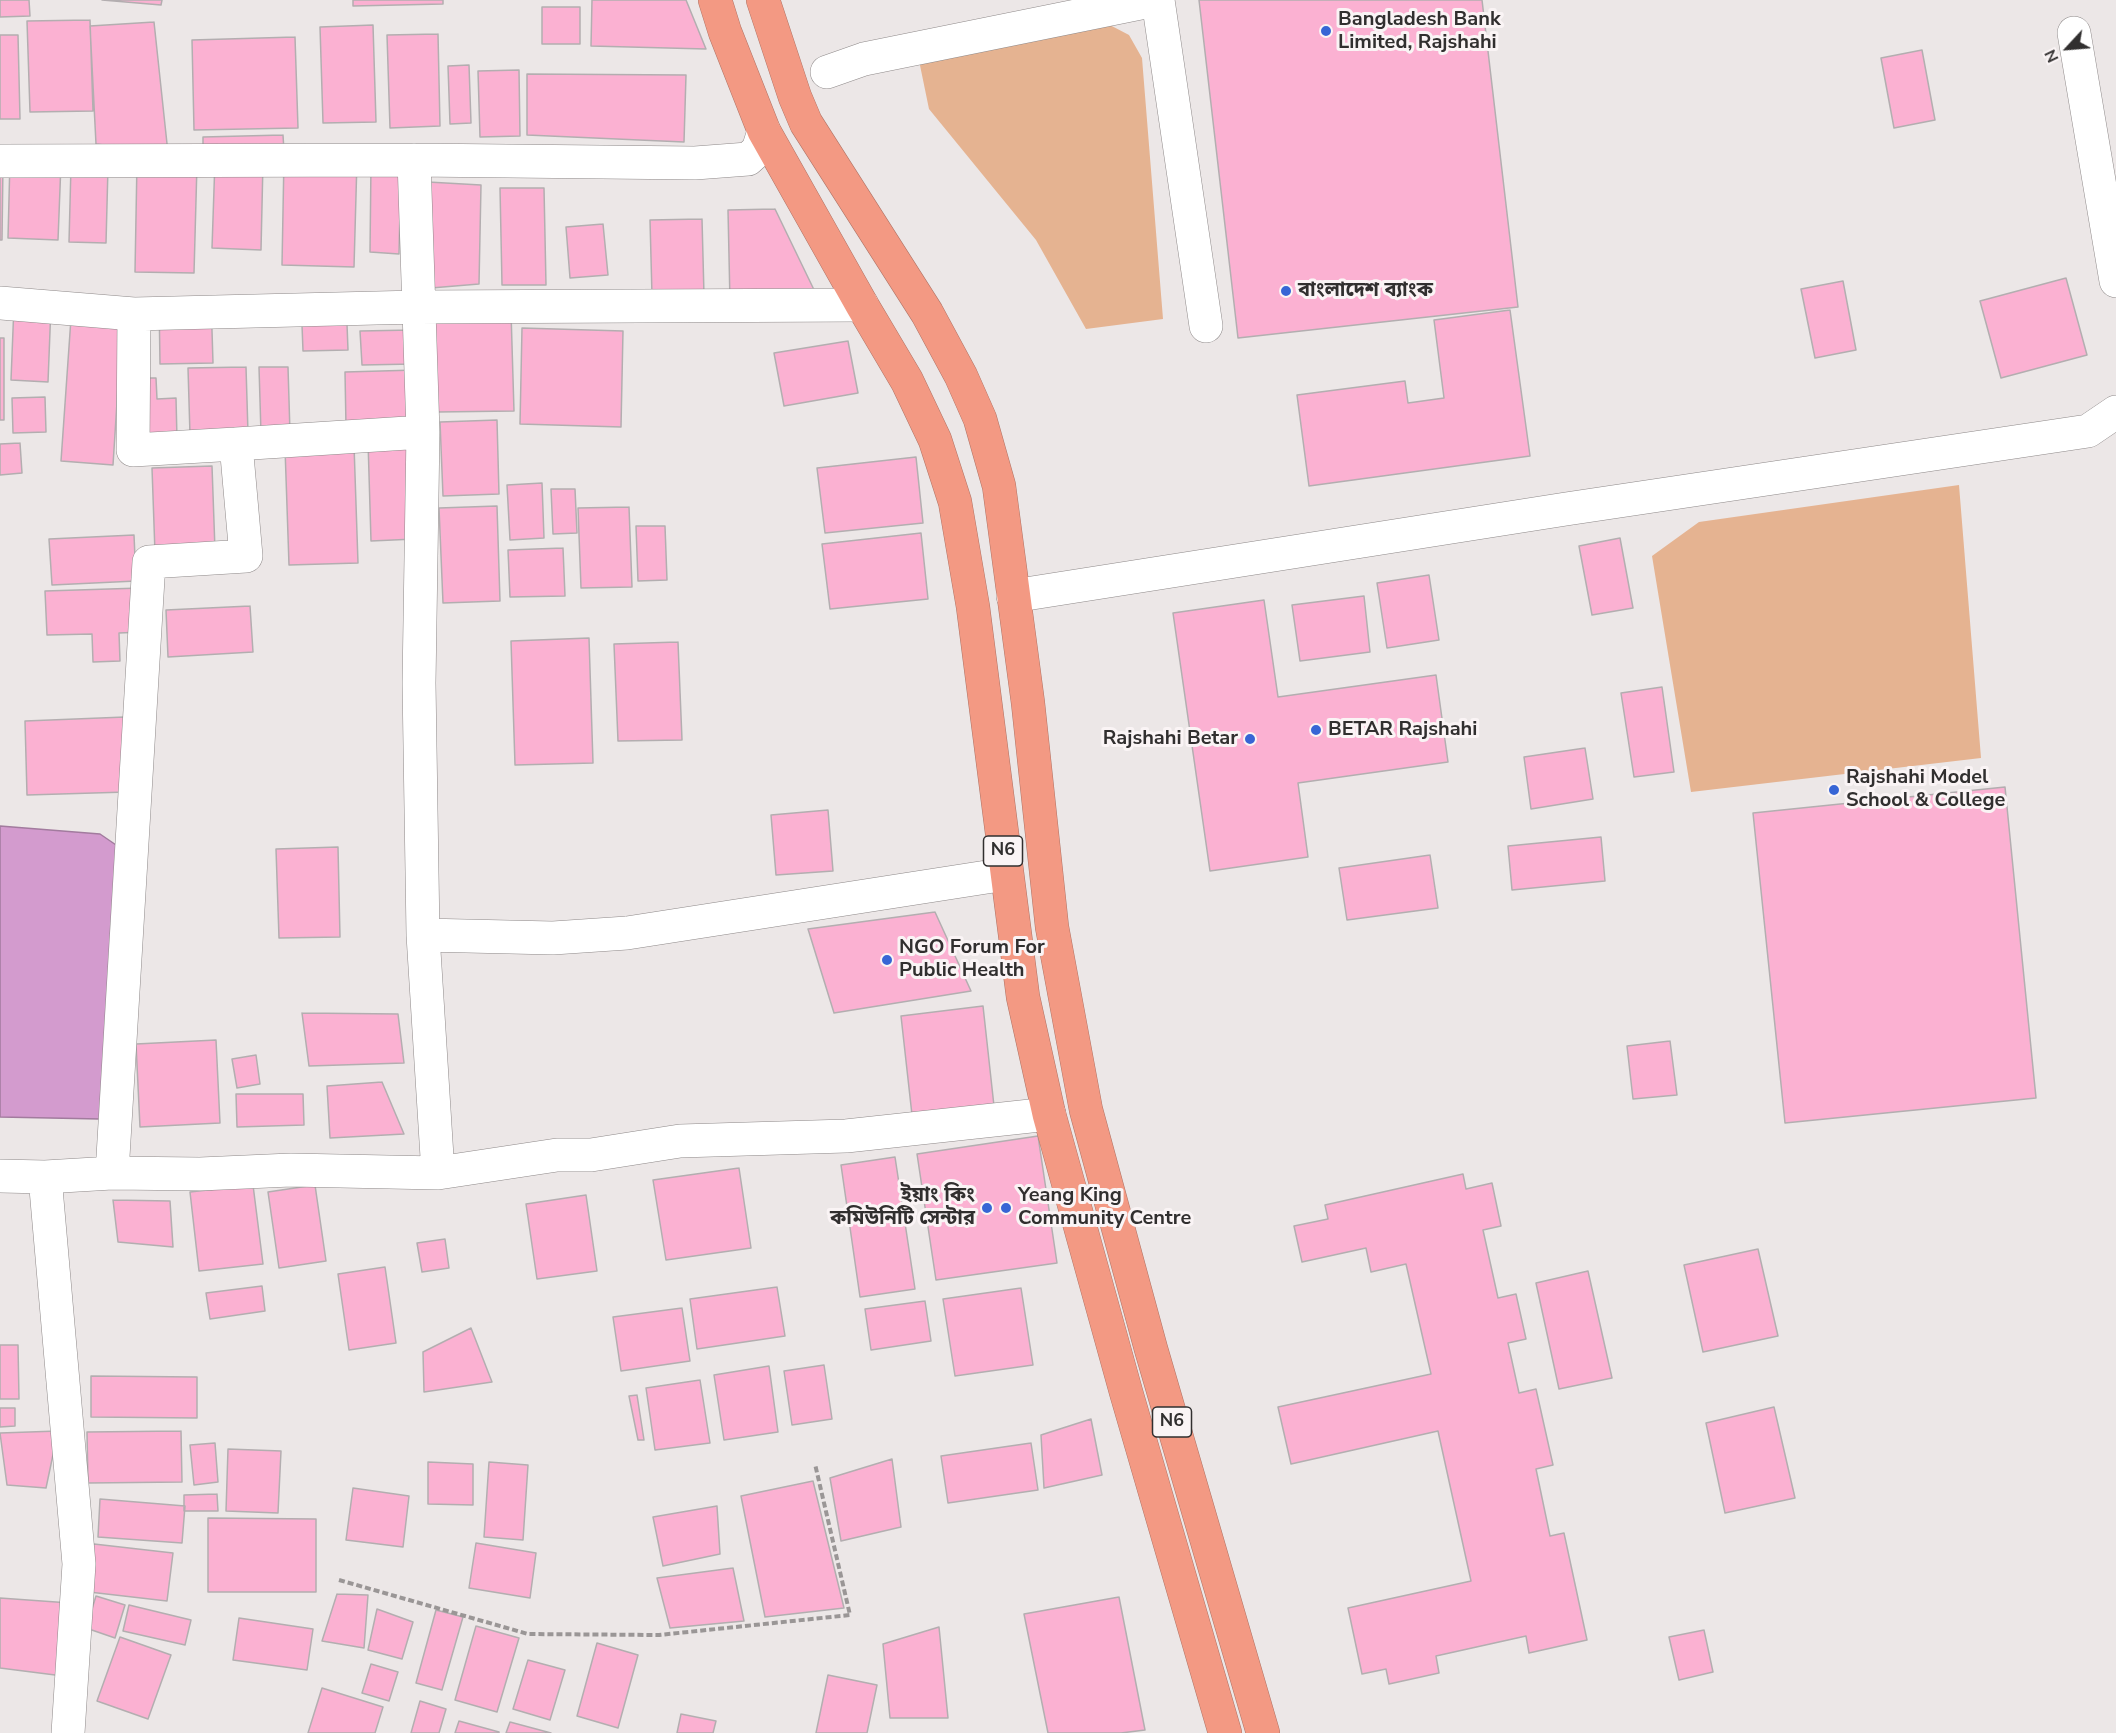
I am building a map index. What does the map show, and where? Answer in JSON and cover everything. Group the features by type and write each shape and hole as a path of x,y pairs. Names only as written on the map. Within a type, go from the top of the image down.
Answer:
{"highway":[{"name":"N6","path":"716,0 725,32 764,130 907,381 935,440 955,502 973,607 1023,997 1049,1114 1126,1392 1225,1733"},
{"name":"N6","path":"763,0 795,97 806,123 927,313 962,376 980,419 999,486 1029,703 1052,927 1086,1110 1151,1349 1263,1733"}],"street":[{"path":"827,72 864,59 1156,0 1206,326"},
{"path":"2074,33 2116,281"},
{"path":"0,161 414,160 684,163 734,161 748,159 758,150 764,130"},
{"path":"414,160 417,307 423,432 419,683 423,934 438,1173"},
{"path":"0,303 134,314 417,307 862,305"},
{"path":"134,314 133,450 423,432"},
{"path":"1014,596 1577,507 2088,431 2116,412"},
{"path":"112,1173 149,562 246,556 236,444"},
{"path":"423,934 553,938 627,933 1006,874"},
{"path":"0,1176 45,1177 112,1173 200,1174 291,1170 438,1173 556,1155 591,1155 680,1141 846,1136 1049,1114"},
{"path":"45,1177 79,1564 68,1733"}],"path":[{"path":"339,1580 528,1635 659,1635 850,1615 815,1464"}],"shaded area":[{"path":"1106,23 1129,35 1142,58 1163,319 1086,329 1036,240 929,109 915,41"},
{"path":"1959,485 1981,758 1691,792 1652,556 1699,522"},
{"path":"0,826 100,834 119,847 100,1119 0,1117"}],"building":[{"path":"0,0 29,0 30,16 0,17"},
{"path":"102,0 162,0 161,5"},
{"path":"353,0 443,0 443,4 353,6"},
{"path":"592,0 686,0 706,49 591,46"},
{"path":"1199,0 1482,0 1518,307 1238,338"},
{"path":"542,7 580,7 580,44 542,44"},
{"path":"90,20 93,111 30,112 27,21"},
{"path":"154,22 168,153 96,144 90,26"},
{"path":"373,25 376,122 323,123 320,27"},
{"path":"438,34 440,126 390,128 387,35"},
{"path":"0,35 18,35 20,119 0,119"},
{"path":"295,37 298,128 194,130 192,40"},
{"path":"1922,50 1935,120 1894,128 1881,58"},
{"path":"469,65 471,123 450,124 448,66"},
{"path":"519,70 520,136 480,137 478,71"},
{"path":"527,74 686,75 684,142 527,135"},
{"path":"283,135 284,151 203,154 203,137"},
{"path":"284,158 357,160 354,267 282,265"},
{"path":"10,160 61,163 58,240 8,238"},
{"path":"215,160 263,162 261,250 212,248"},
{"path":"137,162 197,164 194,273 135,272"},
{"path":"0,163 3,163 2,240 0,240"},
{"path":"371,163 401,164 399,254 370,252"},
{"path":"71,166 108,167 106,243 69,242"},
{"path":"428,182 481,185 479,284 431,288"},
{"path":"500,188 544,188 546,285 502,285"},
{"path":"775,209 817,296 730,302 728,210"},
{"path":"702,219 704,295 652,296 650,220"},
{"path":"603,224 608,275 570,278 566,227"},
{"path":"2066,278 2087,355 2001,378 1980,301"},
{"path":"1843,281 1856,350 1815,358 1801,289"},
{"path":"211,298 213,363 160,364 159,299"},
{"path":"346,298 348,350 303,351 301,299"},
{"path":"72,304 123,308 113,465 61,461"},
{"path":"14,305 51,306 48,382 11,380"},
{"path":"1510,310 1530,456 1309,486 1297,395 1405,381 1408,403 1444,398 1434,320"},
{"path":"511,312 514,411 437,412 434,315"},
{"path":"522,328 623,331 621,427 520,424"},
{"path":"412,330 413,364 362,365 360,331"},
{"path":"0,338 4,338 4,420 0,420"},
{"path":"848,341 858,393 784,406 774,353"},
{"path":"246,367 248,433 190,435 188,368"},
{"path":"259,367 288,367 290,433 261,434"},
{"path":"416,370 418,426 346,427 345,372"},
{"path":"138,378 156,378 157,399 176,398 177,439 140,440"},
{"path":"45,397 46,432 13,433 12,398"},
{"path":"497,420 499,494 443,496 440,422"},
{"path":"411,440 415,539 371,541 368,441"},
{"path":"20,443 22,473 0,475 0,444"},
{"path":"354,445 358,563 289,565 285,448"},
{"path":"916,457 923,523 825,533 817,468"},
{"path":"212,466 215,550 155,553 152,468"},
{"path":"542,483 544,538 510,540 507,485"},
{"path":"551,489 575,489 577,533 553,534"},
{"path":"497,506 500,601 443,603 439,508"},
{"path":"629,507 632,587 581,588 578,508"},
{"path":"636,526 665,526 667,580 638,581"},
{"path":"921,533 928,599 830,609 822,544"},
{"path":"134,535 136,581 52,585 49,539"},
{"path":"1620,538 1633,608 1592,615 1579,546"},
{"path":"563,548 565,596 510,597 508,550"},
{"path":"1429,575 1439,640 1387,648 1377,583"},
{"path":"141,588 143,632 119,633 120,661 93,662 92,634 47,635 45,591"},
{"path":"1364,596 1370,652 1300,661 1292,605"},
{"name":"BETAR Rajshahi","path":"1264,600 1278,697 1436,675 1448,762 1298,783 1308,857 1210,871 1173,613"},
{"path":"250,606 253,652 168,657 166,610"},
{"path":"589,638 593,763 515,765 511,641"},
{"path":"678,642 682,740 618,741 614,644"},
{"path":"1662,687 1674,772 1634,777 1621,693"},
{"path":"125,717 127,792 27,795 25,721"},
{"path":"1585,748 1593,799 1531,809 1524,757"},
{"name":"Rajshahi Model School & College","path":"2005,787 2036,1098 1785,1123 1753,813"},
{"path":"828,810 833,871 776,875 771,815"},
{"path":"1601,837 1605,881 1512,890 1508,846"},
{"path":"338,847 340,937 279,938 276,849"},
{"path":"1430,855 1438,908 1347,920 1339,868"},
{"name":"NGO Forum For Public Health","path":"935,912 971,991 834,1013 808,929"},
{"path":"983,1006 994,1106 912,1115 901,1016"},
{"path":"302,1013 398,1014 404,1063 309,1066"},
{"path":"216,1040 220,1123 140,1127 136,1044"},
{"path":"1670,1041 1677,1095 1633,1099 1627,1046"},
{"path":"256,1055 260,1084 237,1088 232,1059"},
{"path":"382,1082 404,1134 330,1138 327,1086"},
{"path":"236,1094 303,1094 304,1125 237,1127"},
{"name":"ইয়াং কিং কমিউনিটি সেন্টার","path":"1038,1136 1057,1263 936,1280 917,1154"},
{"path":"895,1157 915,1289 860,1297 841,1165"},
{"path":"739,1168 751,1248 666,1260 653,1180"},
{"path":"1463,1174 1466,1189 1492,1183 1501,1226 1483,1230 1498,1298 1516,1294 1526,1339 1508,1343 1519,1393 1536,1389 1553,1465 1536,1469 1550,1536 1564,1533 1587,1640 1529,1653 1526,1636 1436,1656 1439,1673 1389,1684 1386,1669 1362,1674 1348,1608 1471,1581 1438,1431 1291,1464 1278,1407 1431,1374 1406,1264 1371,1272 1366,1248 1302,1262 1294,1226 1328,1219 1325,1205"},
{"path":"253,1185 263,1264 199,1271 190,1192"},
{"path":"315,1185 326,1261 279,1268 268,1192"},
{"path":"586,1195 597,1271 537,1279 526,1204"},
{"path":"113,1200 170,1201 173,1247 118,1242"},
{"path":"445,1239 449,1268 422,1272 417,1243"},
{"path":"1758,1249 1778,1336 1703,1352 1684,1265"},
{"path":"385,1267 396,1343 349,1350 338,1274"},
{"path":"1588,1271 1612,1378 1559,1389 1536,1283"},
{"path":"262,1286 265,1311 210,1319 206,1293"},
{"path":"777,1287 785,1336 697,1349 690,1299"},
{"path":"1021,1288 1033,1365 955,1376 943,1299"},
{"path":"925,1301 931,1341 871,1350 865,1309"},
{"path":"682,1308 690,1361 621,1371 613,1317"},
{"path":"471,1328 492,1382 424,1392 423,1352"},
{"path":"0,1345 18,1345 19,1399 0,1399"},
{"path":"824,1365 832,1419 792,1425 784,1371"},
{"path":"769,1366 778,1432 724,1440 714,1375"},
{"path":"91,1376 197,1377 197,1418 91,1417"},
{"path":"700,1380 710,1443 655,1450 646,1388"},
{"path":"637,1395 644,1440 638,1440 629,1396"},
{"path":"1774,1407 1795,1498 1725,1513 1706,1423"},
{"path":"0,1408 15,1408 15,1426 0,1427"},
{"path":"1091,1419 1102,1475 1044,1488 1041,1435"},
{"path":"58,1431 46,1488 7,1485 0,1433"},
{"path":"181,1431 182,1482 88,1483 87,1432"},
{"path":"215,1443 218,1482 194,1485 190,1445"},
{"path":"1031,1443 1038,1490 948,1503 941,1456"},
{"path":"228,1449 281,1451 278,1513 226,1511"},
{"path":"892,1459 901,1527 841,1541 830,1478"},
{"path":"428,1462 473,1464 473,1505 428,1504"},
{"path":"489,1462 528,1465 523,1540 484,1537"},
{"path":"813,1481 844,1608 765,1617 741,1496"},
{"path":"353,1488 409,1496 403,1547 346,1540"},
{"path":"217,1494 218,1511 184,1511 184,1495"},
{"path":"100,1499 185,1506 182,1543 98,1537"},
{"path":"717,1506 720,1554 663,1566 653,1517"},
{"path":"208,1518 316,1519 316,1592 208,1592"},
{"path":"476,1543 536,1553 530,1598 469,1588"},
{"path":"94,1544 173,1553 167,1601 89,1592 79,1564"},
{"path":"733,1568 744,1621 670,1628 657,1578"},
{"path":"337,1594 368,1595 364,1648 322,1641"},
{"path":"96,1596 125,1605 115,1638 86,1628"},
{"path":"1119,1597 1145,1730 1121,1733 1048,1733 1024,1614"},
{"path":"0,1598 70,1603 63,1676 0,1668"},
{"path":"129,1605 191,1620 185,1645 123,1631"},
{"path":"377,1609 413,1622 402,1659 368,1650"},
{"path":"436,1610 463,1617 442,1690 416,1683"},
{"path":"239,1618 313,1629 307,1670 233,1660"},
{"path":"476,1626 519,1638 497,1712 455,1700"},
{"path":"939,1627 948,1718 890,1718 883,1644"},
{"path":"1704,1630 1713,1672 1679,1680 1669,1637"},
{"path":"120,1637 171,1655 148,1719 97,1701"},
{"path":"597,1643 638,1655 618,1728 577,1716"},
{"path":"528,1660 565,1670 550,1720 513,1709"},
{"path":"371,1664 398,1672 389,1701 362,1693"},
{"path":"828,1675 877,1685 867,1733 816,1733"},
{"path":"322,1688 383,1707 375,1733 308,1733"},
{"path":"420,1701 446,1709 439,1733 411,1733"},
{"path":"681,1714 716,1721 713,1733 677,1733"},
{"path":"459,1721 499,1732 499,1733 455,1733"},
{"path":"510,1722 551,1733 506,1733"}],"place":[{"name":"Bangladesh Bank Limited, Rajshahi","path":"1326,31"},
{"name":"বাংলাদেশ ব্যাংক","path":"1286,291"},
{"name":"BETAR Rajshahi","path":"1316,730"},
{"name":"Rajshahi Betar","path":"1250,739"},
{"name":"Rajshahi Model School & College","path":"1834,790"},
{"name":"NGO Forum For Public Health","path":"887,960"},
{"name":"ইয়াং কিং কমিউনিটি সেন্টার","path":"987,1208"},
{"name":"Yeang King Community Centre","path":"1006,1208"}]}
